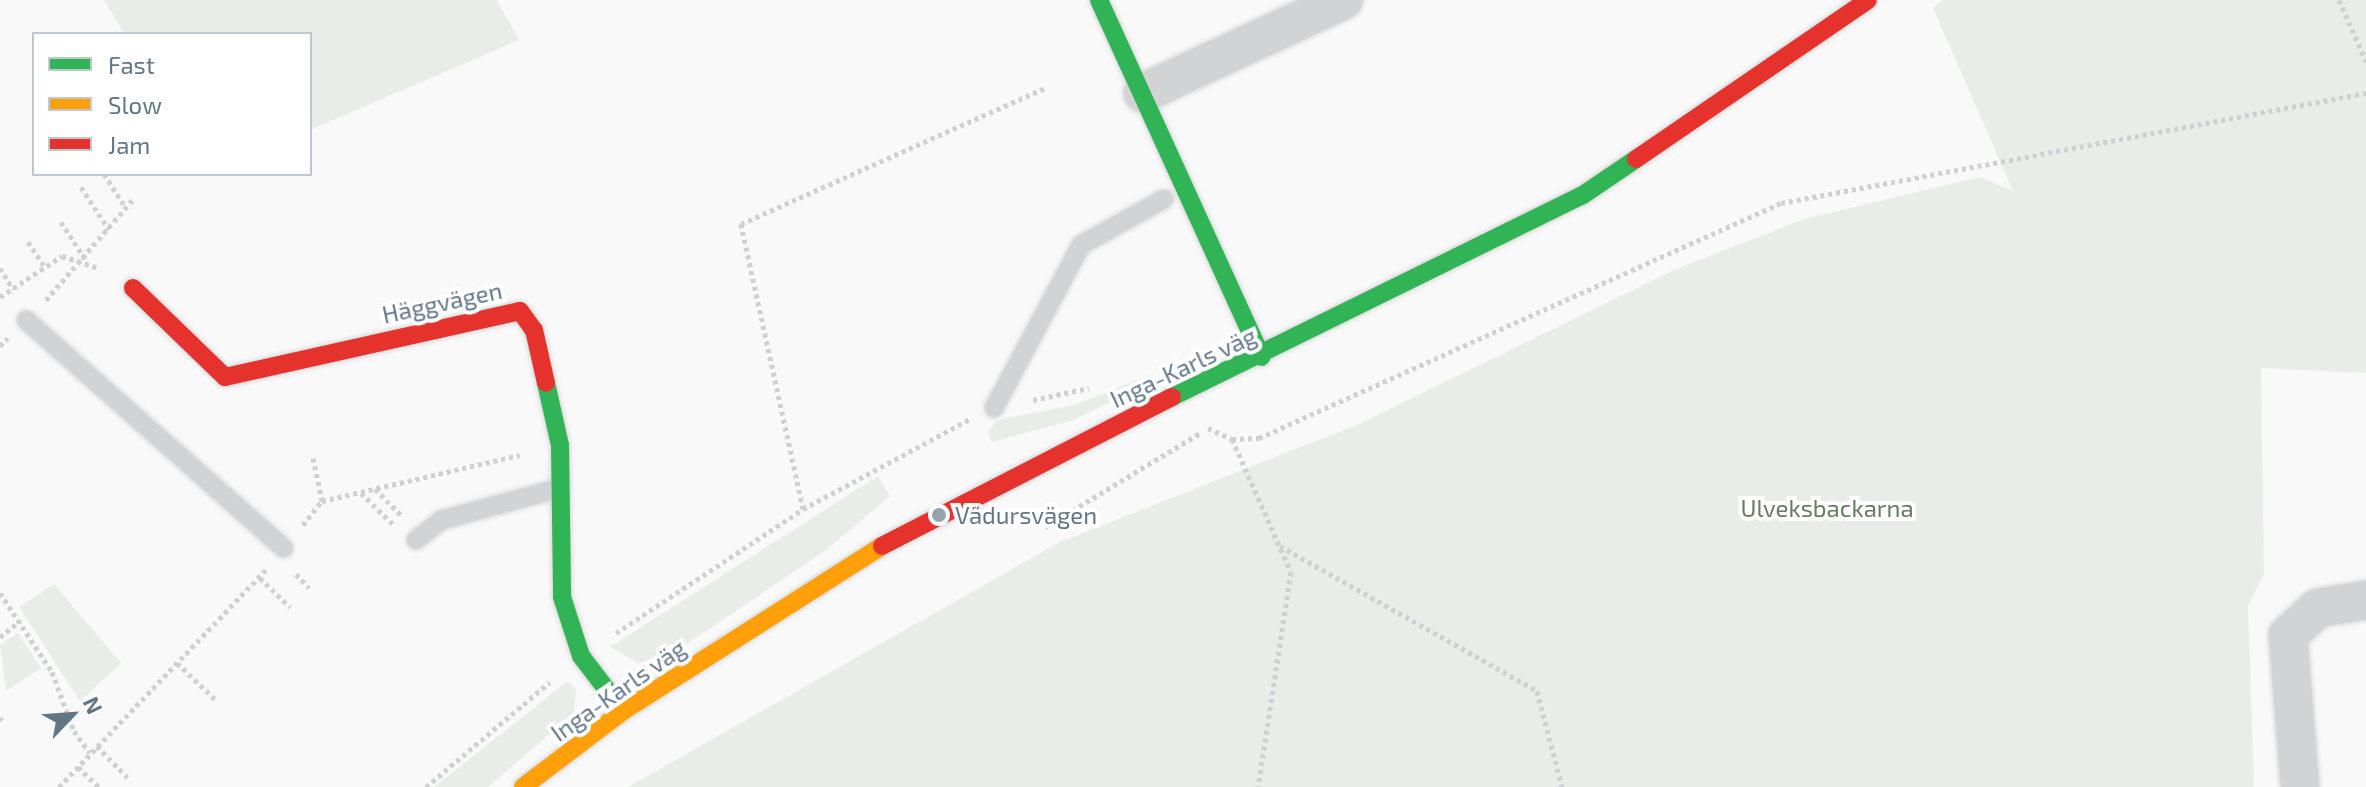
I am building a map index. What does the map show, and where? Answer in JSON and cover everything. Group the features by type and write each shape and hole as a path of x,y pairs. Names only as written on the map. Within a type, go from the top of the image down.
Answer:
{"street":[{"path":"1099,0 1262,357"},
{"path":"1143,93 1343,0"},
{"name":"Inga-Karls väg","path":"523,787 623,711 853,562 1185,392 1262,357 1583,195 1868,0"},
{"name":"Häggvägen","path":"133,288 225,377 520,311 534,330 560,445 562,597 581,656 623,711"},
{"path":"2300,787 2288,635 2318,608 2366,600"}],"lane":[{"path":"994,408 1081,245 1164,199"},
{"path":"26,320 284,548"},
{"path":"412,531 560,488"}],"path":[{"path":"2339,0 2366,61"},
{"path":"803,509 741,224 1045,88"},
{"path":"1185,392 1207,427 1232,439 1259,438 1781,203 2366,93"},
{"path":"105,176 126,208"},
{"path":"81,187 109,230"},
{"path":"86,260 134,198"},
{"path":"61,222 86,260"},
{"path":"28,242 45,267"},
{"path":"0,297 62,256 86,260"},
{"path":"0,268 13,289"},
{"path":"426,787 581,656 803,509 994,408 1095,387"},
{"path":"1045,527 1207,427"},
{"path":"1232,439 1291,572 1258,787"},
{"path":"313,458 322,501 560,445"},
{"path":"375,489 412,531"},
{"path":"360,492 399,529"},
{"path":"1280,546 1537,691 1562,787"},
{"path":"59,787 260,578 290,607"},
{"path":"0,593 20,621 90,753"},
{"path":"0,637 20,621"},
{"path":"177,663 216,700"},
{"path":"97,746 129,779"},
{"path":"78,767 99,787"}],"green space":[{"path":"104,0 497,0 519,40 312,129 312,32 123,32"},
{"name":"Ulveksbackarna","path":"1943,0 2366,0 2366,373 2261,368 2264,574 2248,606 2254,787 628,787 1060,542 1359,424 1674,270 1804,219 1980,177 2013,191 1933,8"},
{"path":"1149,375 1155,381 1073,420 992,442 988,433 997,420 1075,405"},
{"path":"878,476 890,496 825,551 673,653 638,663 610,647"},
{"path":"54,584 121,663 80,701 19,607"},
{"path":"18,633 41,668 6,691 0,645"},
{"path":"568,681 576,689 574,713 488,787 434,787"}],"traffic: fast":[{"path":"1099,0 1262,357"},
{"path":"1172,397 1583,195 1636,159"},
{"path":"546,383 560,445 562,597 581,656 623,711"}],"traffic: slow":[{"path":"523,787 623,711 882,546"}],"traffic: jam":[{"path":"1636,159 1868,0"},
{"path":"133,288 225,377 520,311 534,330 546,383"},
{"path":"882,546 1172,397"}],"place":[{"name":"Vädursvägen","path":"939,515"}]}
